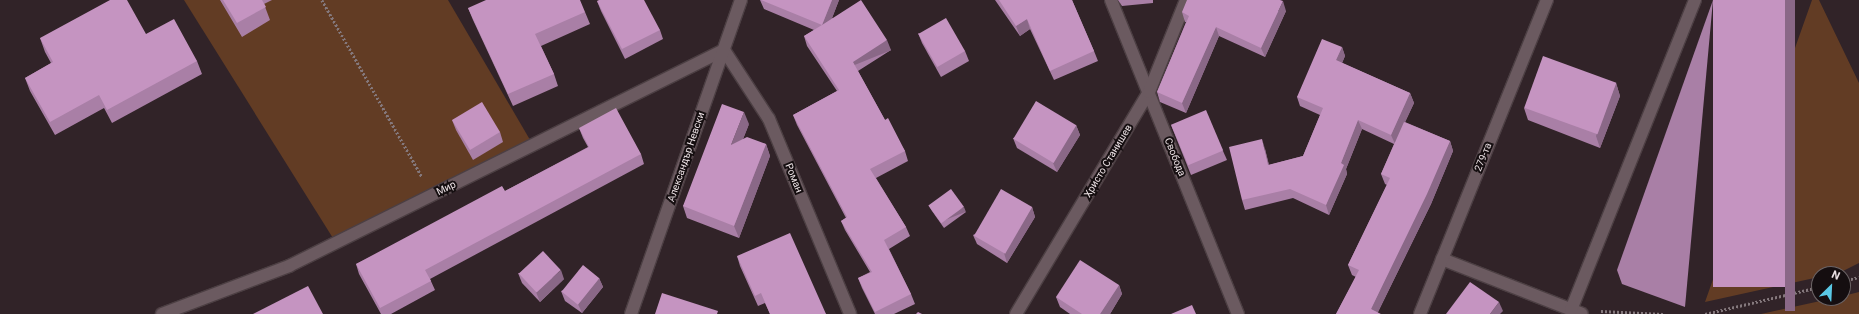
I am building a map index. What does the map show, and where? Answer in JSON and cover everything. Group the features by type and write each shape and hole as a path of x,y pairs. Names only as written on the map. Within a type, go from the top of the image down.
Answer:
{"street":[{"name":"Александър Невски","path":"631,314 741,0"},
{"name":"Свобода","path":"1111,0 1150,92 1238,314"},
{"name":"Христо Станишев","path":"1016,314 1150,92 1186,0"},
{"name":"279-та","path":"1420,314 1547,0"},
{"path":"1442,259 1576,312 1695,0"},
{"name":"Мир","path":"162,314 289,266 724,50"},
{"name":"Роман","path":"724,50 769,119 850,314"}],"path":[{"path":"322,0 432,195"},
{"path":"1705,314 1811,289"},
{"path":"1576,312 1663,314"}],"shaded area":[{"path":"184,0 448,0 533,145 336,243"},
{"path":"1812,0 1819,0 1859,83 1859,263 1851,267 1811,266 1811,279 1705,302"},
{"path":"1859,292 1859,314 1761,314 1811,303 1811,306 1851,306 1851,294"}],"building":[{"path":"110,0 127,0 146,34 174,19 197,61 107,110 99,95 50,122 25,78 53,62 40,38"},
{"path":"223,0 262,0 266,7 237,23"},
{"path":"486,0 580,0 585,12 535,34 554,74 508,94 468,8"},
{"path":"644,0 660,30 622,49 597,1"},
{"path":"761,0 832,0 822,25"},
{"path":"861,0 887,40 853,62 885,120 888,118 905,151 870,169 906,227 884,240 911,294 875,312 858,278 872,272 841,221 847,217 793,115 839,90 804,36"},
{"path":"999,0 1072,0 1094,51 1050,71 1027,19 1016,26"},
{"path":"1187,0 1283,1 1261,48 1216,27 1182,103 1157,92 1189,16 1182,12"},
{"path":"1713,0 1785,0 1785,287 1713,287"},
{"path":"946,18 965,51 937,67 918,34"},
{"path":"1322,39 1342,47 1336,60 1410,93 1391,135 1358,120 1341,163 1344,165 1326,205 1290,189 1242,200 1229,147 1262,139 1268,165 1303,156 1323,108 1297,97"},
{"path":"1543,56 1616,83 1597,134 1524,108"},
{"path":"1036,101 1076,125 1054,163 1013,139"},
{"path":"482,102 500,132 470,150 452,120"},
{"path":"722,104 744,112 731,145 747,137 766,144 734,226 683,206"},
{"path":"616,108 641,154 425,270 431,281 380,308 356,264 502,186 505,191 589,147 579,128"},
{"path":"1206,110 1223,151 1188,165 1171,125"},
{"path":"1404,122 1450,141 1427,194 1371,309 1381,314 1336,314 1359,270 1348,265 1390,178 1381,174"},
{"path":"951,189 964,207 941,223 928,205"},
{"path":"1001,189 1032,207 1005,254 974,236"},
{"path":"790,233 826,314 770,314 761,293 755,296 737,256"},
{"path":"543,251 561,270 537,293 519,274"},
{"path":"1080,260 1119,285 1100,314 1082,314 1056,297"},
{"path":"583,265 599,278 578,305 562,291"},
{"path":"1470,282 1499,302 1490,314 1446,314"},
{"path":"308,286 323,314 253,314"},
{"path":"662,293 718,311 717,314 655,314"},
{"path":"1192,305 1196,314 1171,314"}]}
